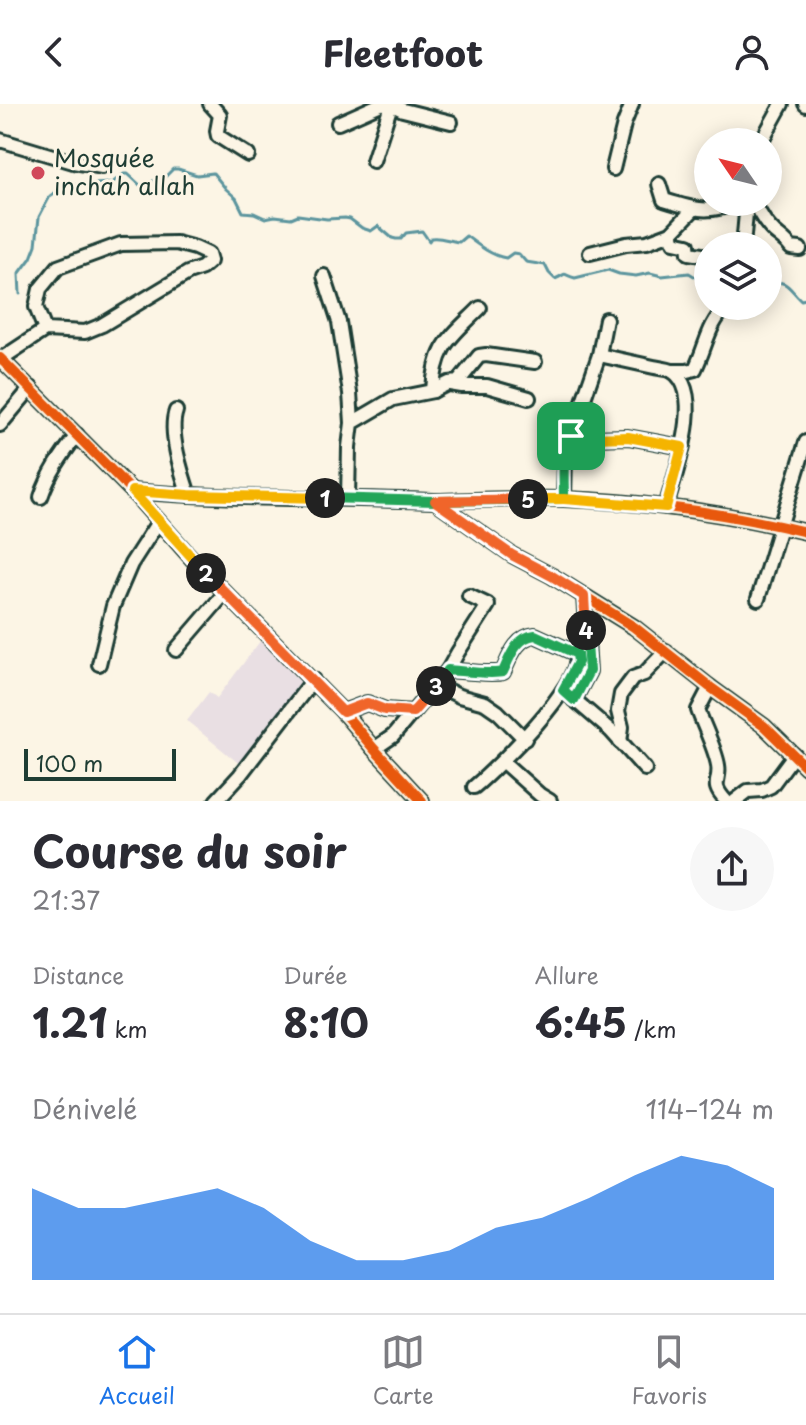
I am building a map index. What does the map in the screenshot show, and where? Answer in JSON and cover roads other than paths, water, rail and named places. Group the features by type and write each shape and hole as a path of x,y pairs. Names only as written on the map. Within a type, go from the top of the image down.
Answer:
{"street":[{"path":"210,104 220,115 218,136 248,155"},
{"path":"338,123 387,104 451,122"},
{"path":"373,161 387,104"},
{"path":"613,169 632,104"},
{"path":"769,128 782,104"},
{"path":"0,140 73,162 102,167"},
{"path":"590,253 647,242 671,233 694,209 664,200 659,184"},
{"path":"761,216 791,248 800,249"},
{"path":"671,233 674,242 688,245 689,253 694,254"},
{"path":"45,330 36,307 40,289 58,267 121,244 176,243 208,254 210,261 202,268 188,273 102,325 85,332 45,330 0,358 132,491 225,593 313,680 422,801"},
{"path":"324,276 339,322 350,393 352,423 348,498"},
{"path":"433,391 434,369 439,355 448,341 480,308"},
{"path":"564,499 566,445 599,355 606,319"},
{"path":"599,355 672,371 695,369 710,328 716,320"},
{"path":"352,423 393,399 458,382 479,356 535,362"},
{"path":"666,507 689,413 687,395 672,371"},
{"path":"449,383 487,386 529,398"},
{"path":"0,425 31,388"},
{"path":"176,411 175,436 189,495"},
{"path":"41,497 55,464 77,435"},
{"path":"571,436 628,437 682,447"},
{"path":"758,599 806,442"},
{"path":"132,491 299,499 564,499 666,507 732,516 806,532"},
{"path":"435,501 512,555 634,627 764,726 806,767"},
{"path":"99,664 113,606 131,564 158,522"},
{"path":"176,650 225,593"},
{"path":"374,749 393,736 448,670 488,605 469,596"},
{"path":"574,700 589,671 584,596"},
{"path":"448,670 503,672 520,641 528,635 535,635 579,657 563,690 525,739 474,787"},
{"path":"620,742 622,727 618,711 621,694 633,678 644,674 666,651"},
{"path":"216,801 240,775 313,680"},
{"path":"437,685 459,696 485,703 525,739"},
{"path":"710,687 698,710 719,768 715,782 726,801"},
{"path":"563,690 611,731 645,769"},
{"path":"343,712 367,703 385,710 413,712"},
{"path":"735,801 748,791 771,786 794,755"},
{"path":"503,762 550,801"}],"waterway":[{"path":"20,294 19,274 31,258 36,245 39,217 50,196 74,185 112,183 124,174 141,186 166,176 173,169 197,175 213,173 236,198 243,212 265,218 298,215 345,218 371,231 378,226 396,239 401,239 406,233 422,231 429,241 438,238 459,242 466,236 496,255 506,258 513,253 519,254 526,262 545,265 555,279 565,274 575,278 608,270 636,276 650,273 662,276 689,273 694,276"},
{"path":"782,284 801,300 806,299"}],"place":[{"name":"Mosquée inchah allah","path":"38,173"}]}
